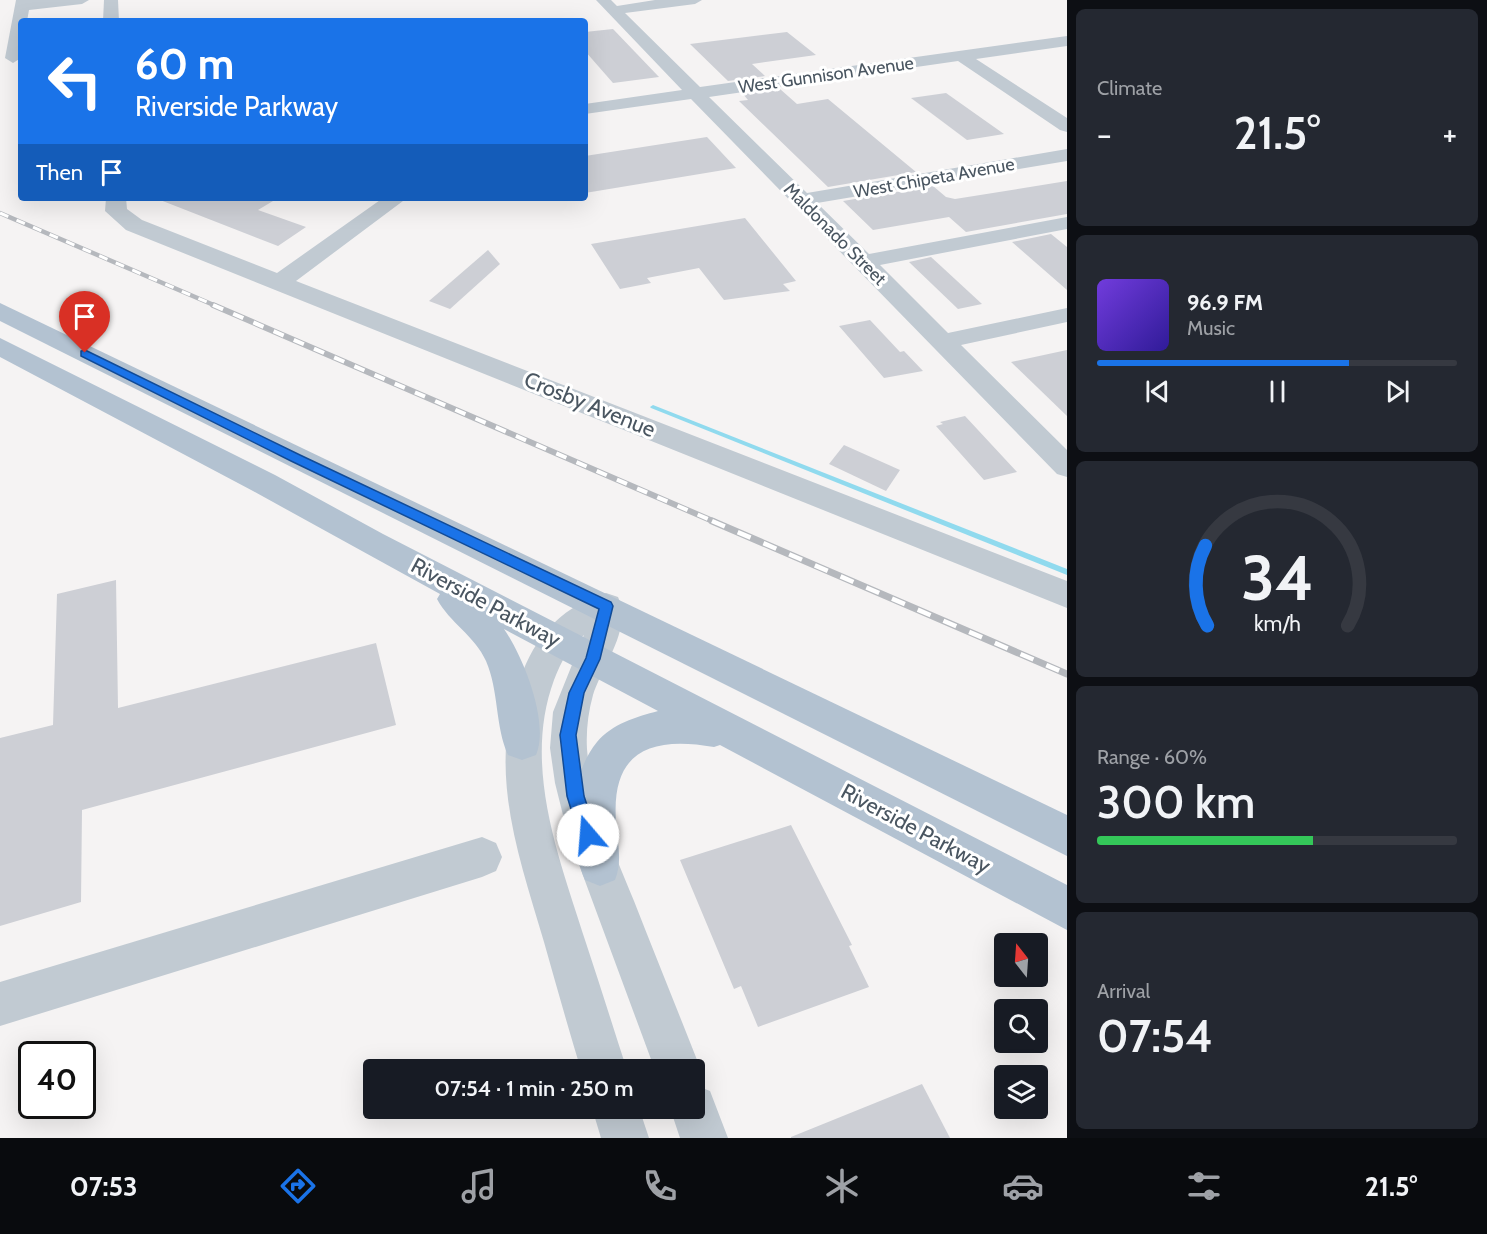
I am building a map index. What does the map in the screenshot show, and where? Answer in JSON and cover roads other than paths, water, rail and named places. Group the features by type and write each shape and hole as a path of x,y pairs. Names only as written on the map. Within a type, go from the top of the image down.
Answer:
{"main road":[{"name":"Riverside Parkway","path":"0,311 296,458 606,606 1067,836"},
{"name":"Riverside Parkway","path":"0,346 264,483 411,563 1067,908"},
{"path":"411,563 471,613 495,642 511,675 522,743"},
{"path":"600,865 595,813 597,789 602,772 613,752 633,735 660,727 698,726 739,735"}],"street":[{"path":"20,18 24,2 82,0"},
{"path":"111,0 111,18"},
{"name":"Maldonado Street","path":"603,0 862,262 945,341 1054,438 1067,467"},
{"path":"615,12 625,8 695,0"},
{"path":"11,58 18,28"},
{"name":"West Gunnison Avenue","path":"588,109 1067,41"},
{"path":"961,56 1067,126"},
{"name":"West Chipeta Avenue","path":"801,200 1067,155"},
{"path":"280,282 393,201"},
{"name":"Crosby Avenue","path":"116,205 134,225 1067,595"},
{"path":"862,262 1067,223"},
{"path":"945,341 1067,315"},
{"path":"601,1059 538,854 523,778 522,743 526,709 535,679 557,639 574,623 606,606"},
{"path":"606,606 593,659 576,693 568,735 575,796 674,1059"},
{"path":"0,1004 482,857"},
{"path":"619,1119 625,1138"},
{"path":"697,1119 704,1138"}],"waterway":[{"path":"653,407 1067,572"}],"railway":[{"path":"0,213 216,306"},
{"path":"213,305 715,522"},
{"path":"712,521 1067,674"}]}
